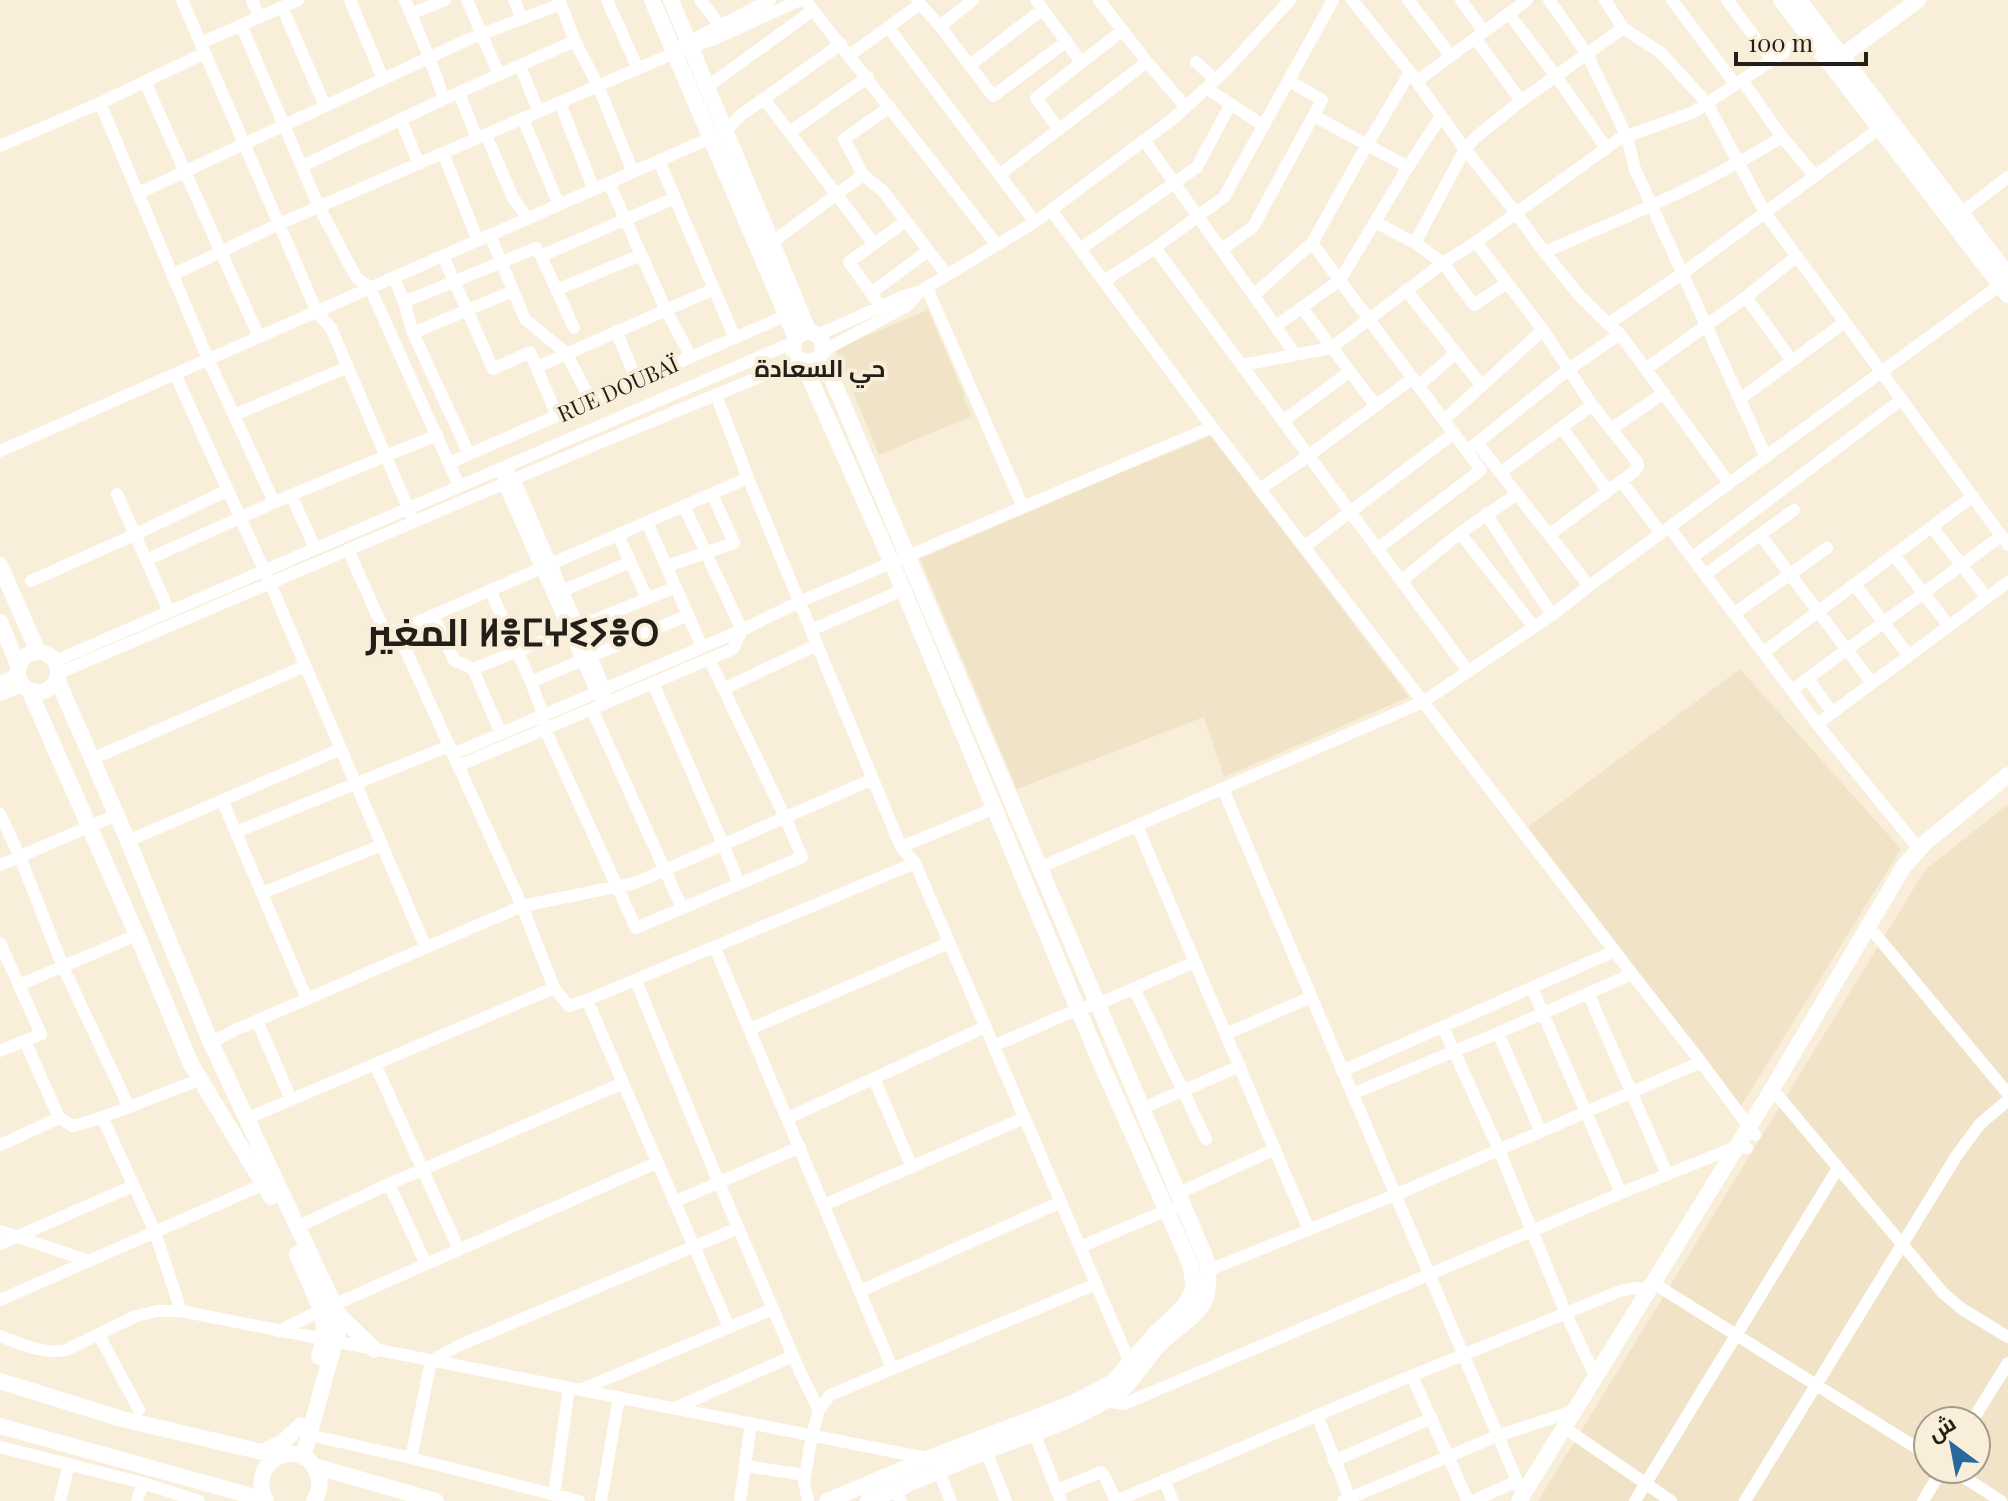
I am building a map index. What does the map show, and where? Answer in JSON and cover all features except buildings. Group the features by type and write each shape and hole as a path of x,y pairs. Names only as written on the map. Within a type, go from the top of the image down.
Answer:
{"main road":[{"path":"652,0 707,87 717,135 771,243 810,342 908,556 1209,1270 1210,1286 1203,1306 1160,1344 1119,1392 1082,1414 986,1451 898,1495 868,1501"},
{"path":"671,0 684,48 787,315 810,342 819,359 811,363 801,361"},
{"path":"1781,0 1815,32 1961,213 2006,284"},
{"path":"1799,0 1815,32"},
{"path":"1837,61 1918,0"},
{"path":"1837,61 1880,128 2006,284"},
{"path":"801,361 892,563 1078,1009 1190,1264 1194,1288 1185,1305 1113,1382 1073,1403 827,1501"},
{"path":"0,565 38,652"},
{"path":"0,622 22,679 188,1057 297,1227 332,1310"},
{"path":"22,679 26,656 45,653 57,671 211,1043 248,1118 269,1182 332,1310 375,1350"},
{"path":"22,679 42,692 54,685 57,671"},
{"path":"1522,1494 1572,1433 1747,1139 1904,866 1919,849 2008,775"},
{"path":"1747,1139 1779,1097 1918,866 2008,789"},
{"path":"188,1057 211,1043"},
{"path":"200,1080 224,1068"},
{"path":"1522,1494 1656,1288"},
{"path":"296,1459 329,1340 324,1323 332,1310"},
{"path":"0,1381 122,1419 296,1459 436,1501"},
{"path":"0,1426 266,1501"},
{"path":"266,1501 261,1484 265,1467 315,1452 305,1430"},
{"path":"305,1430 283,1442 296,1459 319,1475 320,1485 314,1501"}],"street":[{"path":"182,0 317,312 331,328 414,522"},
{"path":"252,0 259,17"},
{"path":"0,146 145,82 241,25 298,0"},
{"path":"350,0 383,79"},
{"path":"405,0 444,99"},
{"path":"411,14 445,0"},
{"path":"467,0 499,75"},
{"path":"514,0 522,19"},
{"path":"607,0 638,69"},
{"path":"700,0 720,25"},
{"path":"684,48 749,4 770,0"},
{"path":"940,26 973,0"},
{"path":"1099,0 1186,107"},
{"path":"1104,281 1224,197 1333,0"},
{"path":"1408,0 1451,56"},
{"path":"1461,0 1521,101"},
{"path":"1254,295 1312,243 1367,145 1414,77 1451,56 1527,0"},
{"path":"1549,0 1587,54 1627,137 1635,169 1766,457"},
{"path":"1605,0 1623,28 1660,52 1707,103 1765,213 2004,540 1962,565 1792,690"},
{"path":"1672,0 1815,176"},
{"path":"1727,0 1772,60"},
{"path":"139,193 429,57 560,2 633,172"},
{"path":"0,451 717,135 764,99 888,27 918,2 993,96 1067,41"},
{"path":"57,671 169,611 459,486 810,342 907,306 923,290 1035,222 1186,107 1284,2"},
{"path":"1357,2 1544,252 1647,368 1729,483"},
{"path":"174,274 279,224 684,48 806,3"},
{"path":"806,3 868,77 997,245"},
{"path":"707,87 806,3"},
{"path":"970,65 1039,4 1081,62"},
{"path":"282,7 325,106"},
{"path":"1509,14 1606,148"},
{"path":"241,25 319,207 356,277 370,288 459,486"},
{"path":"888,27 1035,222"},
{"path":"1415,243 1465,149 1476,137 1623,28"},
{"path":"1059,130 1036,98 1123,30"},
{"path":"1242,365 1331,348 1443,263 1619,139 1694,112 1815,32"},
{"path":"302,166 575,41"},
{"path":"999,175 1147,62"},
{"path":"1196,62 1210,84 1230,105 1264,126"},
{"path":"520,66 539,112"},
{"path":"790,132 868,77"},
{"path":"1222,249 1253,227 1322,100 1289,81"},
{"path":"145,82 259,337"},
{"path":"459,93 513,198 528,219"},
{"path":"764,99 874,244"},
{"path":"100,103 208,359 274,502"},
{"path":"560,103 594,190"},
{"path":"1080,249 1197,167 1230,105"},
{"path":"890,107 844,139 863,175 883,191 947,275"},
{"path":"1314,116 1408,167"},
{"path":"1276,326 1340,280 1441,116"},
{"path":"523,119 559,205"},
{"path":"401,120 419,164"},
{"path":"1608,324 1683,273 1880,128"},
{"path":"1544,252 1653,206 1739,163 1782,137"},
{"path":"1144,140 1295,354"},
{"path":"443,153 484,238 501,262 525,319 566,353 591,401"},
{"path":"659,161 735,338"},
{"path":"771,243 863,175"},
{"path":"1961,213 2008,177"},
{"path":"609,183 666,310 691,357"},
{"path":"541,256 675,198"},
{"path":"1051,210 1212,427 1701,1062 1747,1139 1124,1404 1105,1401"},
{"path":"881,307 849,262 906,221"},
{"path":"1375,222 1415,243 1443,263 1474,305 1507,283"},
{"path":"1476,242 1543,330 1592,405 1638,466 1549,535"},
{"path":"1312,243 1454,433 1500,473 1589,586"},
{"path":"404,302 536,248 574,328"},
{"path":"1155,248 1468,671"},
{"path":"871,293 928,251"},
{"path":"556,290 641,255"},
{"path":"443,256 493,369 530,352 557,416"},
{"path":"1647,368 1797,256"},
{"path":"394,278 413,333 469,454"},
{"path":"1041,867 1423,702 1552,615 1882,371 2006,284"},
{"path":"537,367 714,289"},
{"path":"810,342 904,296 923,290"},
{"path":"923,290 1023,507"},
{"path":"1406,290 1482,386"},
{"path":"413,333 513,291"},
{"path":"1746,297 1792,361"},
{"path":"1302,308 1376,406"},
{"name":"RUE DOUBAÏ","path":"449,463 787,315"},
{"path":"1740,399 1845,322"},
{"path":"1444,420 1543,330"},
{"path":"616,331 637,381"},
{"path":"1472,447 1569,369 1620,334"},
{"path":"1260,489 1456,353"},
{"path":"57,671 801,361"},
{"path":"234,415 348,367"},
{"path":"1283,421 1349,372"},
{"path":"175,374 270,583 426,948"},
{"path":"1611,429 1664,393"},
{"path":"716,395 901,847 915,863 1130,1363"},
{"path":"1693,557 1902,399"},
{"path":"1500,473 1592,405"},
{"path":"236,832 356,785 453,756 544,722 706,653 733,649 742,630 799,602 1212,427"},
{"path":"1562,428 1608,491"},
{"path":"1304,547 1454,433"},
{"path":"146,560 274,502 437,435"},
{"path":"1377,549 1481,470 1472,447"},
{"path":"504,467 602,695"},
{"path":"348,550 384,630 397,631 748,478"},
{"path":"1621,481 1693,557 1817,724 1919,849"},
{"path":"31,581 228,490"},
{"path":"117,494 169,611"},
{"path":"667,566 734,543 712,494"},
{"path":"1401,581 1460,533 1517,494"},
{"path":"291,495 315,548"},
{"path":"1764,652 1973,496"},
{"path":"684,506 742,630"},
{"path":"1706,574 1794,510"},
{"path":"1486,514 1552,615"},
{"path":"490,590 531,682 544,722 636,928 802,857 647,522"},
{"path":"1932,527 1987,598"},
{"path":"1460,533 1534,627"},
{"path":"618,535 647,598"},
{"path":"1761,536 1872,683"},
{"path":"1735,613 1827,548"},
{"path":"1894,555 1949,626"},
{"path":"562,591 630,562"},
{"path":"546,566 562,591 573,628"},
{"path":"1817,724 2008,582"},
{"path":"1855,585 1909,656"},
{"path":"473,669 676,587"},
{"path":"811,630 903,590"},
{"path":"433,615 454,660 473,669 501,734"},
{"path":"531,682 688,615"},
{"path":"397,631 522,906 554,988 569,1006 636,981 915,863"},
{"path":"723,689 817,645"},
{"path":"453,756 501,734 592,709 602,695 653,683 706,653"},
{"path":"92,759 305,666"},
{"path":"0,682 22,679"},
{"path":"0,695 22,679"},
{"path":"1808,679 1832,712"},
{"path":"653,683 739,884"},
{"path":"592,709 682,908"},
{"path":"128,841 341,749"},
{"path":"211,1043 522,906 635,883 873,779"},
{"path":"1223,789 1522,1494 1470,1501 1412,1376"},
{"path":"222,800 307,999"},
{"path":"901,847 995,808"},
{"path":"0,814 63,967 129,1107"},
{"path":"0,865 116,815"},
{"path":"1137,826 1309,1230"},
{"path":"262,893 382,845"},
{"path":"19,985 137,935"},
{"path":"1745,1501 1965,1143 1980,1124 2007,1101 1876,935"},
{"path":"750,1029 949,943"},
{"path":"715,948 892,1368"},
{"path":"0,1051 41,1034 1,950"},
{"path":"1342,1071 1615,951"},
{"path":"994,1046 1195,962"},
{"path":"1352,1094 1632,974"},
{"path":"636,981 738,1228 819,1410"},
{"path":"248,1118 554,988"},
{"path":"1134,988 1206,1139"},
{"path":"1532,988 1621,1193"},
{"path":"1589,995 1667,1174"},
{"path":"1226,1034 1311,997"},
{"path":"587,1000 729,1327"},
{"path":"257,1021 291,1099"},
{"path":"788,1118 985,1027"},
{"path":"1443,1027 1596,1378"},
{"path":"1498,1033 1541,1132"},
{"path":"25,1041 59,1118 73,1126 103,1119 200,1080"},
{"path":"1209,1270 1395,1195 1701,1062"},
{"path":"375,1064 459,1250"},
{"path":"1143,1108 1240,1066"},
{"path":"874,1079 912,1167"},
{"path":"297,1227 623,1083"},
{"path":"1779,1097 1935,1284 1952,1301 2008,1337"},
{"path":"0,1145 59,1118"},
{"path":"824,1205 1024,1118"},
{"path":"103,1119 155,1232 181,1311"},
{"path":"674,1202 800,1147"},
{"path":"1080,1247 1167,1211 1181,1198 1275,1149"},
{"path":"279,1331 656,1163"},
{"path":"1635,1501 1838,1168"},
{"path":"0,1300 269,1182"},
{"path":"389,1184 426,1264"},
{"path":"0,1244 133,1186"},
{"path":"860,1291 1061,1202"},
{"path":"411,1458 431,1361 460,1345 738,1228"},
{"path":"0,1231 89,1261"},
{"path":"808,1501 804,1482 812,1435 819,1410 830,1395 1096,1284"},
{"path":"1034,1433 1059,1496 1101,1472 1116,1501 1624,1289 1656,1288 1912,1445"},
{"path":"574,1389 773,1309"},
{"path":"0,1336 38,1349 59,1352 136,1316 157,1311 181,1311 929,1458 944,1470 951,1501"},
{"path":"99,1335 139,1410"},
{"path":"675,1408 793,1356"},
{"path":"1982,1405 2008,1363"},
{"path":"554,1495 574,1389"},
{"path":"601,1501 619,1397"},
{"path":"1317,1415 1348,1500 1497,1436 1574,1411"},
{"path":"1334,1461 1432,1418"},
{"path":"740,1501 751,1423"},
{"path":"305,1430 579,1501"},
{"path":"1572,1433 1671,1501"},
{"path":"0,1447 143,1483 199,1501"},
{"path":"986,1451 1006,1501"},
{"path":"60,1501 69,1464"},
{"path":"745,1466 805,1475"},
{"path":"1164,1480 1173,1501"},
{"path":"137,1501 143,1483"},
{"path":"1976,1485 2001,1501"}],"shaded area":[{"path":"928,310 972,416 879,455 835,349"},
{"path":"1211,436 1409,697 1224,777 1204,717 1017,789 920,559"},
{"path":"1740,669 1901,849 1741,1106 1528,827"},
{"path":"2008,804 2008,1501 1538,1501 1925,870"}],"district":[{"name":"حي السعادة","path":"820,369"},
{"name":"المغير ⵍⴻⵎⵖⵉⵢⴻⵔ","path":"513,633"}]}
